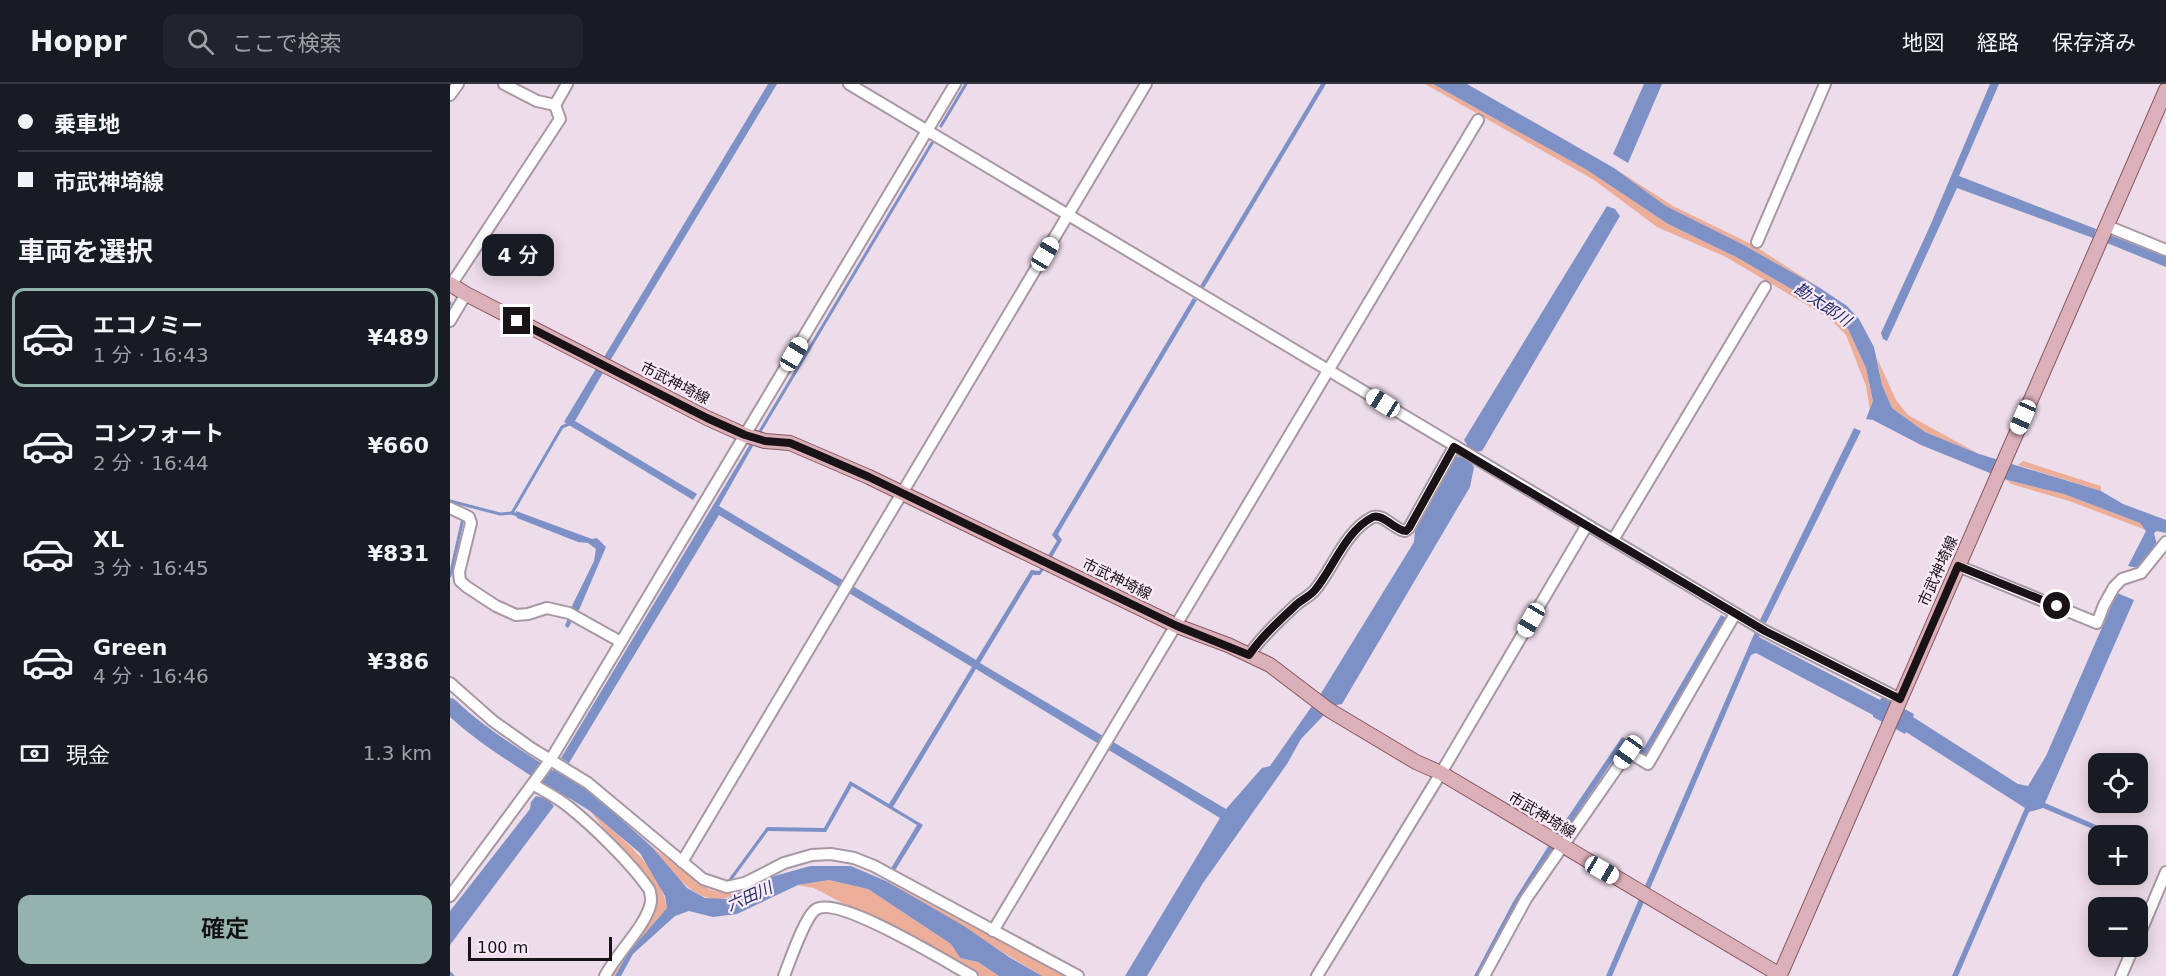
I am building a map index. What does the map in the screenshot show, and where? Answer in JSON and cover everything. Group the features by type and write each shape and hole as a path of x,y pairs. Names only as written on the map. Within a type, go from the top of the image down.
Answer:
{"main road":[{"name":"市武神埼線","path":"451,285 707,418 745,435 765,441 790,443 802,448 1177,626 1249,655 1278,671 1329,710 1416,762 1441,773 1780,976 2166,90"}],"street":[{"path":"450,95 458,84"},
{"path":"504,84 537,101 555,105"},
{"path":"451,285 560,119 555,105 567,84"},
{"path":"849,84 1735,614 1899,701"},
{"path":"450,896 551,759 955,84"},
{"path":"682,862 1146,84"},
{"path":"1757,242 1825,84"},
{"path":"993,931 1478,120"},
{"path":"2107,226 2166,250"},
{"path":"1613,540 1765,287"},
{"path":"450,321 466,294"},
{"path":"1249,655 1259,640 1314,591 1354,532 1374,516 1379,516 1401,531 1406,531 1464,453"},
{"path":"450,508 469,517 471,523 459,572 460,580 467,587 496,606 516,615 547,608 573,614 621,642"},
{"path":"1317,976 1441,773 1587,525"},
{"path":"1958,566 2097,623 2114,587 2122,579 2141,573 2166,542"},
{"path":"1484,976 1526,899 1628,752 1648,764 1735,614"},
{"path":"450,683 493,721 531,748 588,783 703,879 727,887 745,883 784,864 812,855 831,854 854,858 874,866 1078,976"},
{"path":"534,785 568,806 583,819 614,849 650,891 651,902 647,914 605,976"},
{"path":"2148,914 2166,872"},
{"path":"783,976 809,918 816,910 824,906 860,915 972,976"},
{"path":"2121,976 2129,957"}],"shaded area":[{"path":"1425,84 1433,84 1587,170 1668,224 1738,258 1827,310 1848,329 1866,368 1873,401 1870,411 1866,386 1846,335 1829,318 1726,257 1657,227 1594,180"},
{"path":"1614,168 1673,206 1753,245 1820,288 1742,244 1666,206"},
{"path":"1877,358 1896,400 1908,415 1979,454 1925,432 1892,408 1882,385"},
{"path":"2023,461 2101,486 2101,491 2018,465"},
{"path":"2007,480 2064,494 2140,523 2146,530 2069,501 2011,484"},
{"path":"590,811 626,842 647,865 663,893 667,908 628,953 615,976 609,976 652,915 656,893"},
{"path":"652,847 710,890 736,894 723,899 699,894 678,878"},
{"path":"829,880 868,889 951,944 960,958 978,962 999,976 980,976 814,888 798,885"},
{"path":"886,881 1065,976 1042,976"}],"water":[{"path":"768,84 777,84 610,361 604,357"},
{"path":"1321,84 1326,84 1204,288 1200,286"},
{"name":"勘太郎川","path":"1433,84 1467,84 1614,168 1666,206 1742,244 1847,306 1859,319 1874,347 1882,385 1892,408 1925,432 1979,454 2101,491 2123,504 2166,520 2166,533 2157,531 2154,533 2157,545 2138,568 2128,566 2146,531 2140,523 2064,494 2007,480 1921,445 1873,420 1866,419 1873,401 1866,368 1848,329 1827,310 1738,258 1668,224 1587,170"},
{"path":"1644,84 1662,84 1628,163 1613,154"},
{"path":"1990,84 1999,84 1959,176 2096,229 2093,238 1957,188 1887,341 1883,339 1881,333 1930,226"},
{"path":"1607,206 1615,209 1620,216 1482,451 1475,452 1470,462 1474,467 1470,487 1342,704 1330,706 1301,739 1287,764 1203,883 1147,976 1125,976 1220,818 976,669 893,807 923,825 894,872 890,870 917,825 852,786 826,832 768,831 732,880 728,880 767,827 824,828 850,781 889,804 972,667 719,515 569,763 561,758 750,444 753,446 719,506 976,660 1031,570 1039,571 1042,567 1045,568 1040,575 1033,575 980,663 1226,809 1262,768 1270,766 1312,706 1317,706 1320,695 1414,542 1415,531 1456,456 1463,458 1469,448 1464,440"},
{"path":"2110,235 2166,257 2166,267 2107,243"},
{"path":"1193,298 1197,300 1058,534 1062,540 1051,559 1047,557 1057,541 1052,535"},
{"path":"597,367 604,371 575,421 697,494 693,500 564,422"},
{"path":"1854,428 1861,431 1766,623 1760,620"},
{"path":"516,511 592,539 597,538 606,547 579,610 568,628 565,626 572,606 594,561 596,549 588,543 578,542 517,518"},
{"path":"2117,593 2134,600 2045,803 2096,825 2088,825 2088,827 2043,808 2029,812 1958,976 1952,976 2025,808 1906,732 1905,734 1756,653 1751,655 1649,891 1644,888 1755,632 1760,634 1759,637 1880,700 1882,697 1914,714 1913,717 2018,784 2028,786 2046,756"},
{"path":"1721,615 1727,618 1646,757 1624,744 1560,839 1555,836 1622,737 1644,748"},
{"path":"554,769 594,795 652,847 687,888 705,898 727,899 764,879 810,866 851,866 886,881 964,926 1009,957 1042,976 999,976 978,962 960,958 951,944 868,889 829,880 798,885 737,914 713,917 689,911 675,916 633,954 621,976 615,976 628,953 667,908 665,896 640,853 590,811 545,783"},
{"path":"536,796 547,799 554,806 450,945 450,911 530,809 531,802"},
{"path":"1549,845 1554,848 1516,904 1478,976 1474,976 1513,902"},
{"path":"1639,899 1644,902 1612,976 1606,976"}],"waterway":[{"path":"941,126 966,84"},
{"path":"759,433 932,143"},
{"path":"512,513 562,427 569,424"},
{"path":"450,501 500,514 512,513 520,516"},
{"path":"450,576 463,518"},
{"name":"六田川","path":"450,706 492,740 567,790"},
{"path":"450,973 453,976"}],"route":[{"path":"517,321 707,418 745,435 765,441 790,443 869,477 1177,626 1249,655 1259,640 1314,591 1354,532 1374,516 1379,516 1401,531 1409,528 1454,447 1765,631 1900,699 1958,566 2057,606"}]}
